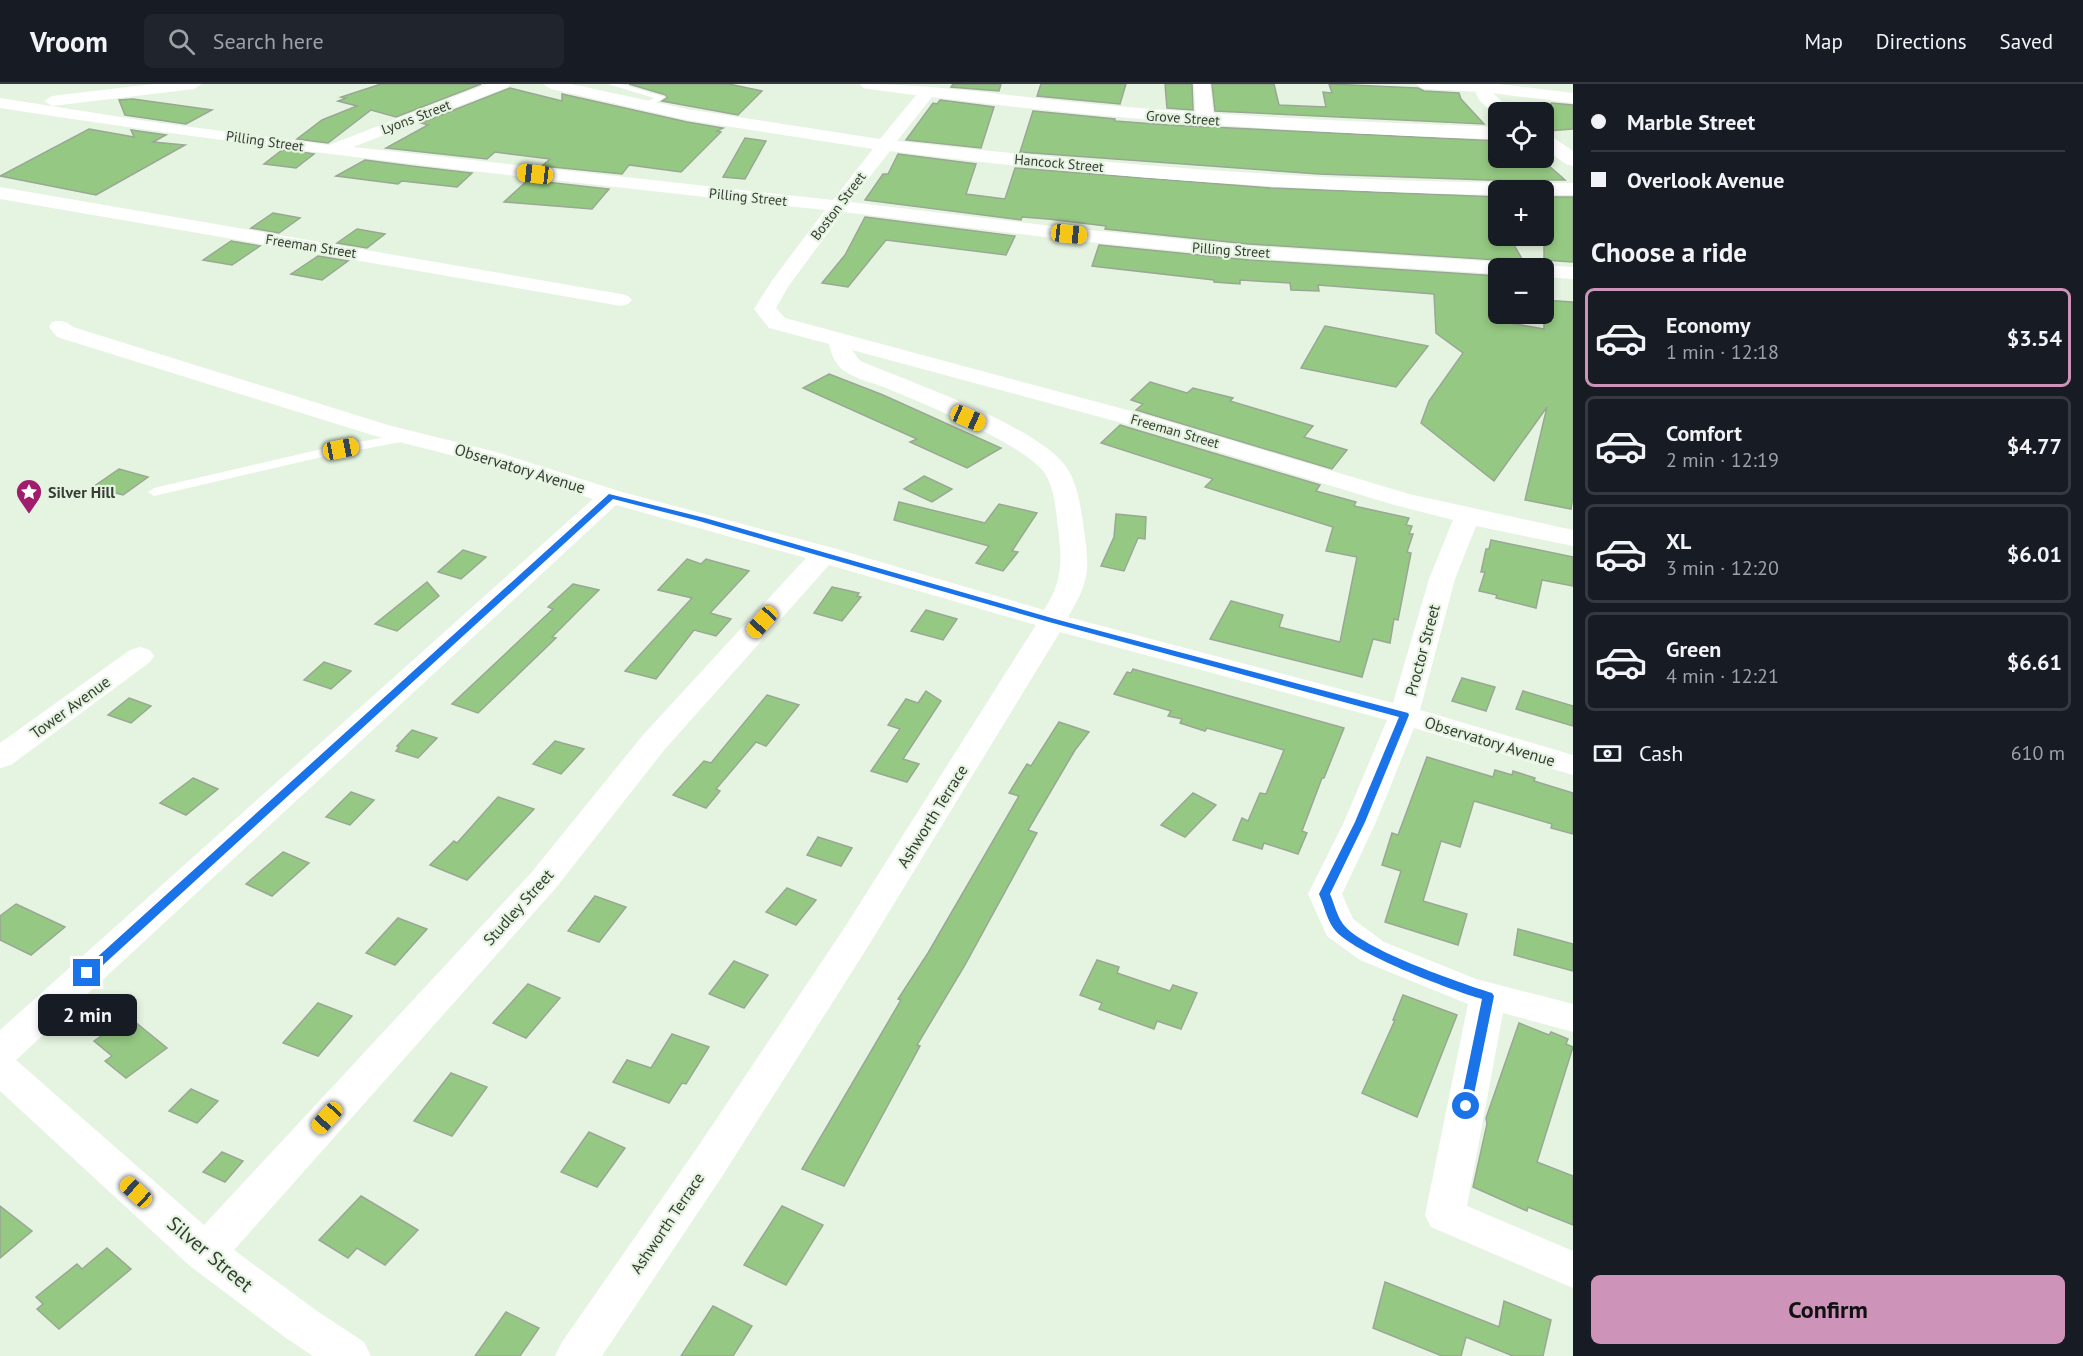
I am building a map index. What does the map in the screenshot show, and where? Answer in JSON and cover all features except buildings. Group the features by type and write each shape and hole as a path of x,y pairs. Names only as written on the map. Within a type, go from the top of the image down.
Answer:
{"street":[{"path":"8,104 194,84"},
{"name":"Lyons Street","path":"330,150 502,84"},
{"name":"Hancock Street","path":"551,84 646,106 739,123 885,146 980,156 1287,182 1467,189 1573,189"},
{"name":"Grove Street","path":"868,84 1058,108 1205,120 1488,133"},
{"path":"1202,84 1205,120"},
{"path":"1424,84 1481,86 1573,98"},
{"path":"1481,86 1486,97 1492,102"},
{"name":"Boston Street","path":"777,323 765,309 778,286 928,92"},
{"name":"Pilling Street","path":"8,104 146,126 330,150 1196,248 1488,267"},
{"path":"1554,147 1573,160"},
{"name":"Freeman Street","path":"0,193 621,300"},
{"path":"1554,272 1573,273"},
{"name":"Freeman Street","path":"777,323 1059,398 1400,500 1573,538"},
{"name":"Observatory Avenue","path":"60,327 65,332 196,374 408,437 487,457 611,496 824,554 1052,621 1404,715 1573,765"},
{"name":"Ashworth Terrace","path":"577,1356 709,1163 855,939 1052,621 1074,581 1072,539 1066,500 1054,468 1033,449 990,427 852,366 842,355 840,341"},
{"path":"0,1053 611,496"},
{"name":"Proctor Street","path":"1467,516 1442,579 1404,715 1360,822 1325,894 1339,927 1372,951 1468,990 1573,1018"},
{"name":"Studley Street","path":"205,1253 543,881 654,742 824,554"},
{"name":"Tower Avenue","path":"0,758 140,656"},
{"path":"1488,996 1445,1215 1573,1270"},
{"name":"Silver Street","path":"0,1068 205,1253 300,1326 349,1356"}],"lane":[{"path":"612,84 661,97 646,106"},
{"path":"154,492 326,452 408,437"}],"place":[{"name":"Silver Hill","path":"29,515"}],"route":[{"path":"87,973 611,496 1052,621 1404,715 1360,822 1325,894 1339,927 1372,951 1488,996 1466,1106"}]}
